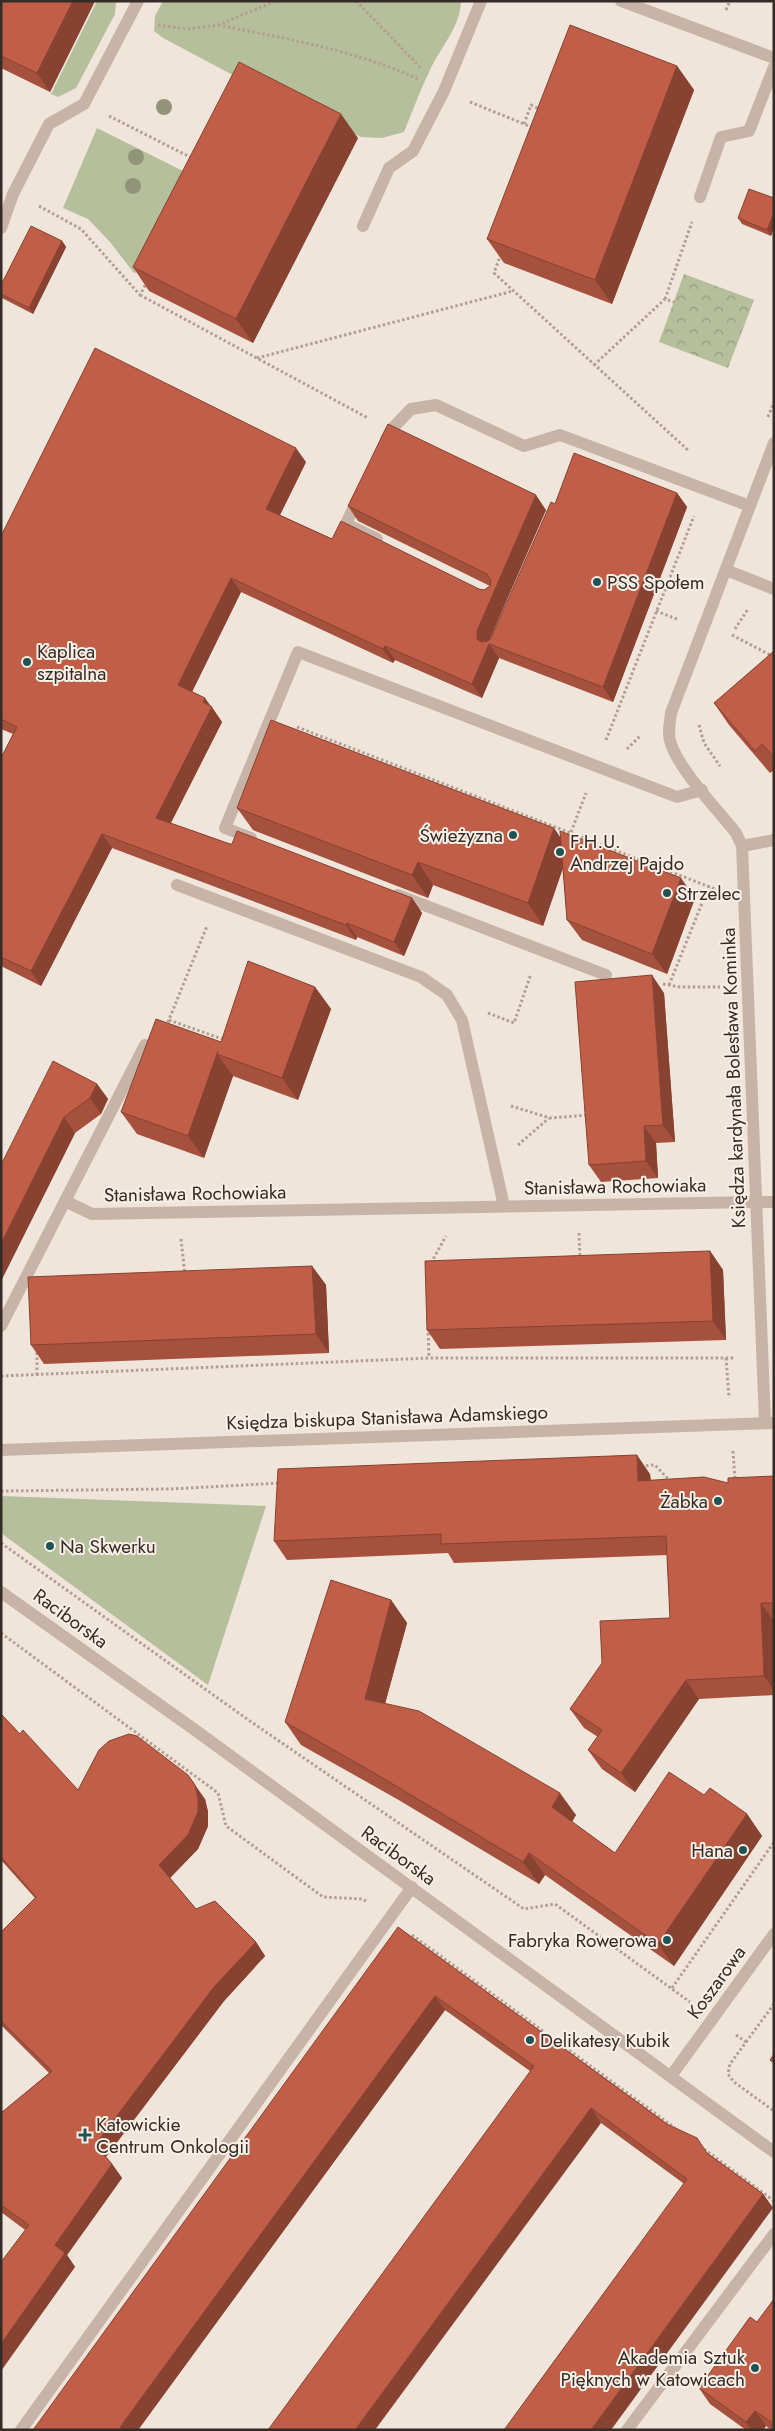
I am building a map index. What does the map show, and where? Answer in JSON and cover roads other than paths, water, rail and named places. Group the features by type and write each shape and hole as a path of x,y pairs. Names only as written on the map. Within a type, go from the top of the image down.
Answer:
{"street":[{"path":"1,228 13,194 49,124 84,104 138,1"},
{"path":"363,226 389,168 412,151 444,91 482,1"},
{"path":"621,1 774,58"},
{"path":"700,198 721,136 749,131 774,67"},
{"path":"382,447 390,430 411,409 436,405 524,446 560,435 750,506"},
{"name":"Księdza kardynała Bolesława Kominka","path":"769,1423 762,1358 742,846 736,833 680,762 670,743 668,730 671,713 774,443"},
{"path":"577,459 584,444"},
{"path":"362,490 346,524 389,545"},
{"path":"726,570 774,589"},
{"path":"261,842 225,828 298,652 677,797 702,790"},
{"path":"742,846 774,840"},
{"name":"Stanisława Rochowiaka","path":"177,885 421,977 447,995 462,1020 504,1206"},
{"path":"385,890 606,976"},
{"name":"Stanisława Rochowiaka","path":"145,1045 65,1201 92,1214 774,1202"},
{"path":"1,1326 65,1201"},
{"name":"Księdza biskupa Stanisława Adamskiego","path":"1,1450 769,1423"},
{"name":"Raciborska","path":"1,1592 412,1887 774,2152"},
{"path":"21,2430 412,1887"},
{"name":"Koszarowa","path":"671,2076 774,1934"},
{"path":"627,2430 774,2234"}],"place":[{"name":"PSS Społem","path":"597,582"},
{"name":"Kaplica szpitalna","path":"27,662"},
{"name":"Świeżyzna","path":"513,835"},
{"name":"F.H.U. Andrzej Pajdo","path":"560,852"},
{"name":"Strzelec","path":"667,893"},
{"name":"Żabka","path":"718,1501"},
{"name":"Na Skwerku","path":"50,1546"},
{"name":"Hana","path":"743,1850"},
{"name":"Fabryka Rowerowa","path":"667,1940"},
{"name":"Delikatesy Kubik","path":"530,2040"},
{"name":"Katowickie Centrum Onkologii","path":"85,2135"},
{"name":"Akademia Sztuk Pięknych w Katowicach","path":"755,2368"}]}
